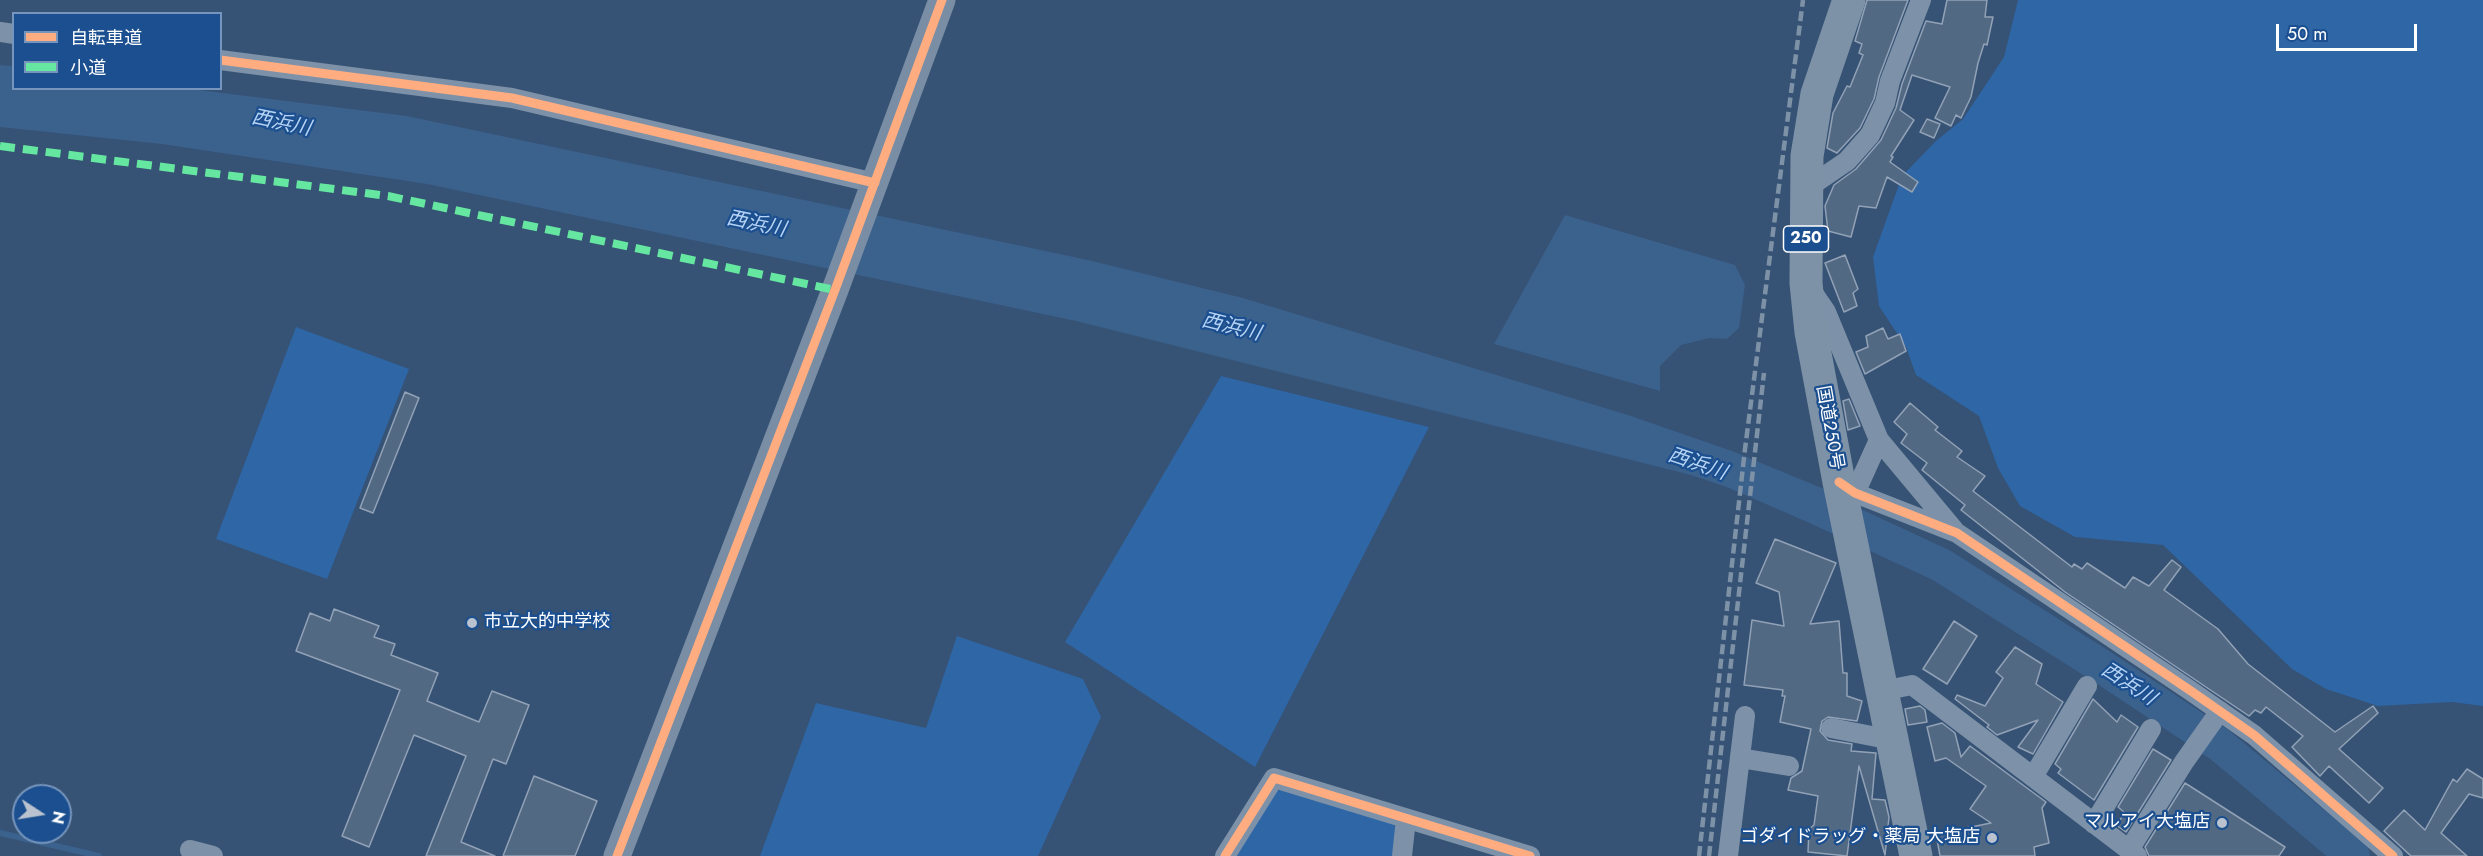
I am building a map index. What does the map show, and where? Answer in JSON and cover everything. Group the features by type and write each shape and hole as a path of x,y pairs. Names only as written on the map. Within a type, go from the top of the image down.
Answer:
{"highway":[{"name":"国道250号","path":"1849,0 1817,94 1807,156 1806,283 1811,332 1847,487 1855,560 1916,856"}],"street":[{"path":"617,856 873,190 942,0"},
{"path":"1806,189 1847,161 1870,135 1885,103 1890,81 1921,0"},
{"path":"222,60 512,98 873,190"},
{"path":"1806,283 1826,312 1879,440 1957,533"},
{"path":"1879,440 1847,487 1957,533 2218,715 2254,735 2393,856"},
{"path":"1882,691 1912,685 2133,853 2184,762 2218,715"},
{"path":"2033,777 2087,686"},
{"path":"1728,856 1745,717"},
{"path":"1831,729 1892,740"},
{"path":"2094,824 2151,729"},
{"path":"1740,758 1789,766"},
{"path":"1226,856 1274,778 1530,856"},
{"path":"1402,856 1406,819"},
{"path":"190,850 213,856"}],"shaded area":[{"path":"2018,0 2483,0 2483,706 2452,702 2378,706 2326,689 2292,669 2163,545 2075,537 2020,506 1998,468 1979,416 1916,375 1906,347 1879,306 1873,257 1902,176 1936,141 1963,119 2004,57"},
{"path":"296,327 409,369 327,579 216,539"},
{"path":"1221,376 1429,427 1255,767 1065,642"},
{"path":"957,636 1083,679 1101,717 1038,856 760,856 816,703 926,728"},
{"path":"1286,789 1392,821 1398,832 1395,856 1236,856 1275,791"}],"water":[{"path":"0,65 12,66 12,90 199,90 407,116 1088,260 1243,298 1628,415 1732,451 1829,491 1837,535 1727,487 1691,475 1076,321 427,184 162,144 0,127"},
{"path":"1565,215 1735,265 1745,285 1739,328 1727,339 1710,338 1681,345 1660,366 1660,391 1494,344"}],"building":[{"path":"1867,0 1908,0 1879,77 1874,99 1860,128 1837,153 1827,148 1833,113 1847,86 1850,87 1863,55 1859,53 1862,44 1855,41"},
{"path":"1947,0 1987,0 1985,17 1993,17 1987,45 1984,44 1978,63 1971,97 1961,118 1956,115 1951,126 1935,118 1950,87 1912,75 1900,110 1914,120 1891,156 1893,157 1890,162 1918,182 1912,192 1887,177 1876,208 1859,206 1851,237 1828,231 1825,206 1834,185 1856,169 1881,140 1896,108 1902,84 1926,21 1942,24"},
{"path":"1927,119 1940,124 1934,138 1920,132"},
{"path":"1845,255 1858,289 1853,293 1857,306 1844,312 1825,263"},
{"path":"1883,328 1888,339 1900,334 1906,351 1865,374 1856,352 1868,347 1866,336"},
{"path":"405,392 419,398 373,513 360,508"},
{"path":"1849,399 1860,426 1848,430 1843,401"},
{"path":"1910,403 1938,427 1935,430 1962,451 1957,457 1985,476 1973,491 2072,567 2074,564 2082,569 2087,563 2125,588 2133,577 2149,586 2172,560 2181,567 2164,590 2218,629 2248,664 2335,732 2373,706 2378,713 2339,749 2383,788 2369,803 2329,766 2320,776 2292,747 2303,736 2266,707 2261,713 2255,710 2249,716 2065,592 1961,510 1965,505 1922,470 1927,463 1901,443 1907,434 1894,422"},
{"path":"1775,539 1836,563 1810,624 1839,621 1843,673 1847,673 1847,696 1862,701 1857,721 1828,717 1822,721 1820,731 1828,740 1852,744 1851,751 1876,753 1872,799 1885,800 1889,817 1885,855 1859,766 1847,856 1808,852 1809,829 1814,825 1818,796 1788,790 1791,778 1802,771 1811,729 1780,722 1785,696 1782,696 1783,690 1744,685 1752,620 1784,626 1779,592 1756,583"},
{"path":"334,609 379,626 374,637 395,644 391,655 438,673 427,701 479,722 492,691 529,705 506,764 493,759 461,842 495,856 426,856 466,756 414,735 369,847 342,836 400,690 296,651 310,613 330,621"},
{"path":"1954,621 1977,636 1947,684 1923,669"},
{"path":"2015,647 2042,664 2036,684 2063,702 2033,754 2018,747 2038,720 1997,735 1987,727 1989,725 1955,699 1957,695 1985,706 2003,678 1996,672"},
{"path":"2093,699 2117,722 2121,715 2138,727 2094,800 2058,773 2061,769 2055,764"},
{"path":"1920,706 1925,710 1927,722 1908,725 1905,709"},
{"path":"1942,723 1955,733 1961,757 1970,746 2046,802 2042,808 2049,843 2034,847 2035,856 1940,856 1936,834 1991,823 1970,809 1986,786 1946,758 1935,761 1927,727"},
{"path":"2153,749 2171,760 2126,832 2116,825 2125,813 2118,807"},
{"path":"2467,769 2483,779 2483,798 2469,794 2441,833 2467,856 2411,856 2384,831 2404,810 2425,830 2453,779 2457,782"},
{"path":"534,776 597,801 575,856 503,856"},
{"path":"2185,783 2285,847 2279,856 2149,856 2145,847"}],"waterway":[{"name":"西浜川","path":"1822,510 1941,565 2101,666 2220,745 2353,856"},
{"path":"0,833 99,856"}],"railway":[{"path":"1699,856 1745,449 1803,0"},
{"path":"1709,856 1764,373"}],"marked path":[{"path":"0,146 388,196 835,290"}],"cycle path":[{"path":"617,856 835,290 942,0"},
{"path":"222,60 512,98 875,183"},
{"path":"1839,482 1855,493 1957,533 2254,735 2393,856"},
{"path":"1225,856 1274,778 1530,856"}],"place":[{"name":"市立大的中学校","path":"472,623"},
{"name":"マルアイ大塩店","path":"2222,823"},
{"name":"ゴダイドラッグ・薬局 大塩店","path":"1992,838"}]}
